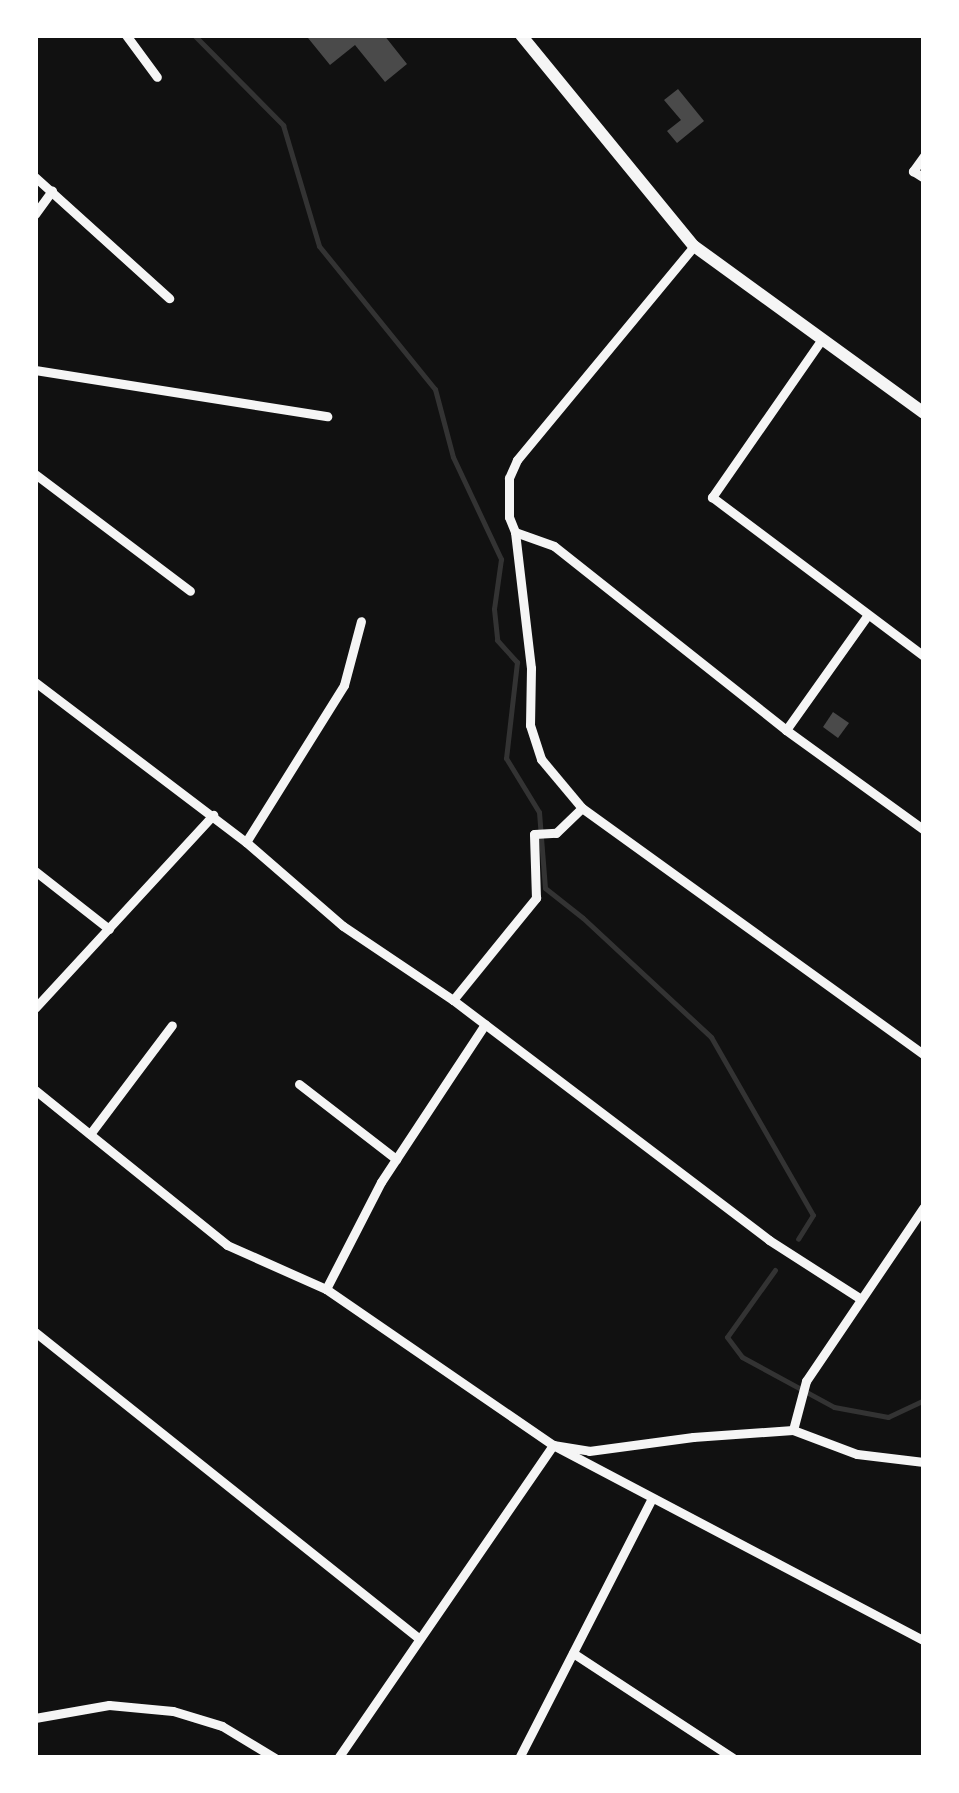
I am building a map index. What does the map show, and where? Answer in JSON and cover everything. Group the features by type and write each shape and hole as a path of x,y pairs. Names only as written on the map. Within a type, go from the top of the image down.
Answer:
{"main road":[{"path":"521,35 694,246 924,413"}],"street":[{"path":"126,35 157,77"},
{"path":"924,156 913,171 924,178"},
{"path":"35,178 169,298"},
{"path":"35,214 52,191"},
{"path":"694,246 517,460 508,489 531,668 530,725 541,759 582,808 924,1054"},
{"path":"822,339 712,496 866,616 924,656"},
{"path":"35,370 328,416"},
{"path":"35,474 190,591"},
{"path":"515,532 554,546 786,730 924,830"},
{"path":"786,730 866,616"},
{"path":"246,842 344,686 361,621"},
{"path":"35,682 246,842 344,926 453,1000 770,1240 862,1299"},
{"path":"453,1000 536,898 534,834 556,833 582,808"},
{"path":"35,1008 213,816"},
{"path":"35,871 109,929"},
{"path":"326,1290 396,1159 484,1024"},
{"path":"90,1134 172,1025"},
{"path":"299,1084 396,1159"},
{"path":"37,1095 227,1244 326,1290 553,1446 924,1640"},
{"path":"793,1430 806,1380 924,1208"},
{"path":"35,1332 418,1638"},
{"path":"553,1446 589,1451 692,1437 793,1430 858,1454 924,1462"},
{"path":"338,1758 553,1446"},
{"path":"520,1758 651,1500"},
{"path":"573,1653 733,1758"},
{"path":"35,1718 108,1705 173,1712 222,1726 274,1758"}],"building":[{"path":"384,35 407,64 385,82 355,45 330,65 308,38"},
{"path":"678,89 704,121 677,143 667,131 681,120 664,100"},
{"path":"833,712 849,723 838,738 823,727"}],"waterway":[{"path":"194,35 283,125 319,246 435,389 453,457 501,559 494,609 497,640 517,662 506,758 539,812 545,888 583,918 711,1037 813,1215 798,1239"},
{"path":"775,1270 727,1337 742,1357 834,1407 888,1417 924,1400"}]}
